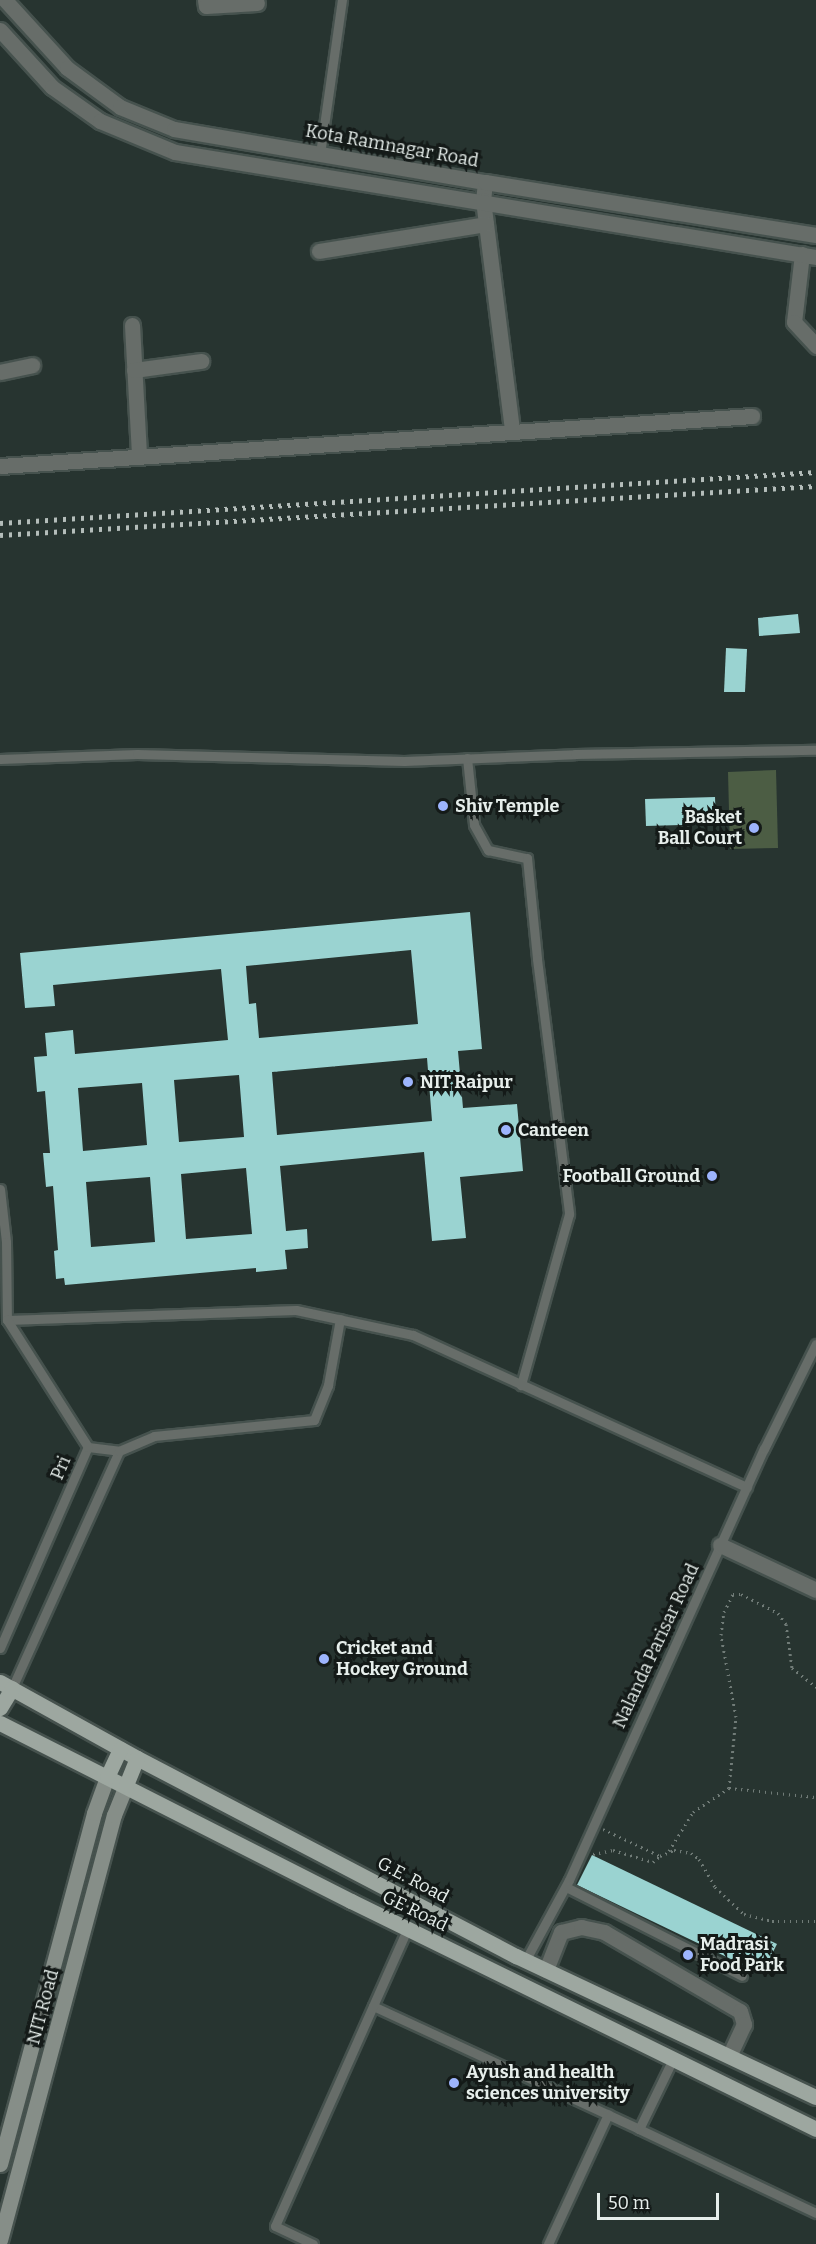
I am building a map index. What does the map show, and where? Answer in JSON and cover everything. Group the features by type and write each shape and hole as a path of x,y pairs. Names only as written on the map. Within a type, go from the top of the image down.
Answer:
{"main road":[{"path":"0,1708 6,1685"},
{"name":"G.E. Road","path":"6,1685 120,1749 525,1960 816,2097"},
{"name":"GE Road","path":"0,1722 406,1929 816,2129"},
{"path":"107,1777 120,1749"},
{"path":"126,1785 137,1758"},
{"name":"NIT Road","path":"0,2164 94,1813 107,1777"},
{"name":"NIT Road","path":"0,2240 114,1815 126,1785"}],"street":[{"name":"Kota Ramnagar Road","path":"5,0 67,68 120,107 174,129 485,182 816,234"},
{"path":"205,0 206,6 257,3"},
{"path":"0,30 52,87 100,121 175,152 483,200 809,255 794,322 816,346"},
{"path":"485,182 483,200 512,430"},
{"path":"319,251 486,224"},
{"path":"132,325 139,456"},
{"path":"134,370 201,361"},
{"path":"0,372 33,365"},
{"path":"0,466 512,430 752,416"},
{"path":"720,1545 816,1590"},
{"path":"546,1970 561,1932 581,1927 604,1932 740,2011 744,2024 729,2056"}],"lane":[{"path":"320,154 342,0"},
{"path":"0,759 137,754 404,761 587,753 816,750"},
{"path":"467,758 474,825 488,850 527,858 537,959 570,1215 521,1385"},
{"path":"0,1190 7,1320 296,1310 413,1335 747,1487"},
{"path":"88,1447 119,1451 154,1436 314,1420 328,1386 340,1319"},
{"name":"Pri","path":"2,1644 88,1447 7,1320"},
{"name":"Nalanda Parisar Road","path":"525,1960 566,1887 720,1545 816,1344"},
{"path":"6,1685 119,1451"},
{"path":"566,1887 742,1976"},
{"path":"313,2244 275,2226 406,1929"},
{"path":"373,2006 816,2212"},
{"path":"639,2129 673,2059"},
{"path":"548,2244 608,2114"}],"path":[{"path":"729,1788 736,1717 722,1635 724,1612 733,1594 741,1594 778,1613 786,1624 792,1668 816,1687"},
{"path":"669,1851 693,1812 729,1788 816,1797"},
{"path":"593,1824 660,1856"},
{"path":"575,1866 586,1856 614,1850 653,1862 669,1851 690,1853 699,1859 716,1887 744,1914 761,1920 816,1921"}],"green space":[{"name":"Basket Ball Court","path":"776,770 778,848 730,849 728,772"}],"building":[{"path":"798,614 800,633 759,636 758,618"},
{"path":"726,648 747,649 745,692 724,692"},
{"path":"715,797 716,824 646,826 645,799"},
{"path":"470,912 482,1049 458,1051 463,1108 517,1104 523,1171 460,1177 466,1238 432,1241 424,1152 280,1166 286,1231 307,1229 308,1248 285,1250 287,1269 256,1272 256,1268 65,1285 64,1278 56,1279 54,1251 58,1250 53,1186 46,1187 43,1153 50,1153 45,1091 37,1092 34,1057 47,1056 45,1033 73,1030 75,1054 228,1040 221,969 53,985 55,1006 25,1008 20,953","holes":["411,950 418,1024 259,1038 256,1003 249,1004 246,966","427,1058 432,1121 277,1135 272,1072","239,1075 244,1137 179,1142 174,1080","142,1083 147,1145 83,1151 78,1088","246,1168 252,1234 186,1239 181,1174","150,1177 155,1242 91,1247 86,1182"]},
{"path":"592,1855 777,1944 762,1974 577,1885"}],"railway":[{"path":"0,523 816,472"},
{"path":"0,535 816,486"}],"place":[{"name":"Shiv Temple","path":"443,806"},
{"name":"Basket Ball Court","path":"754,828"},
{"name":"NIT Raipur","path":"408,1082"},
{"name":"Canteen","path":"506,1130"},
{"name":"Football Ground","path":"712,1176"},
{"name":"Cricket and Hockey Ground","path":"324,1659"},
{"name":"Madrasi Food Park","path":"688,1955"},
{"name":"Ayush and health sciences university","path":"454,2083"}]}
